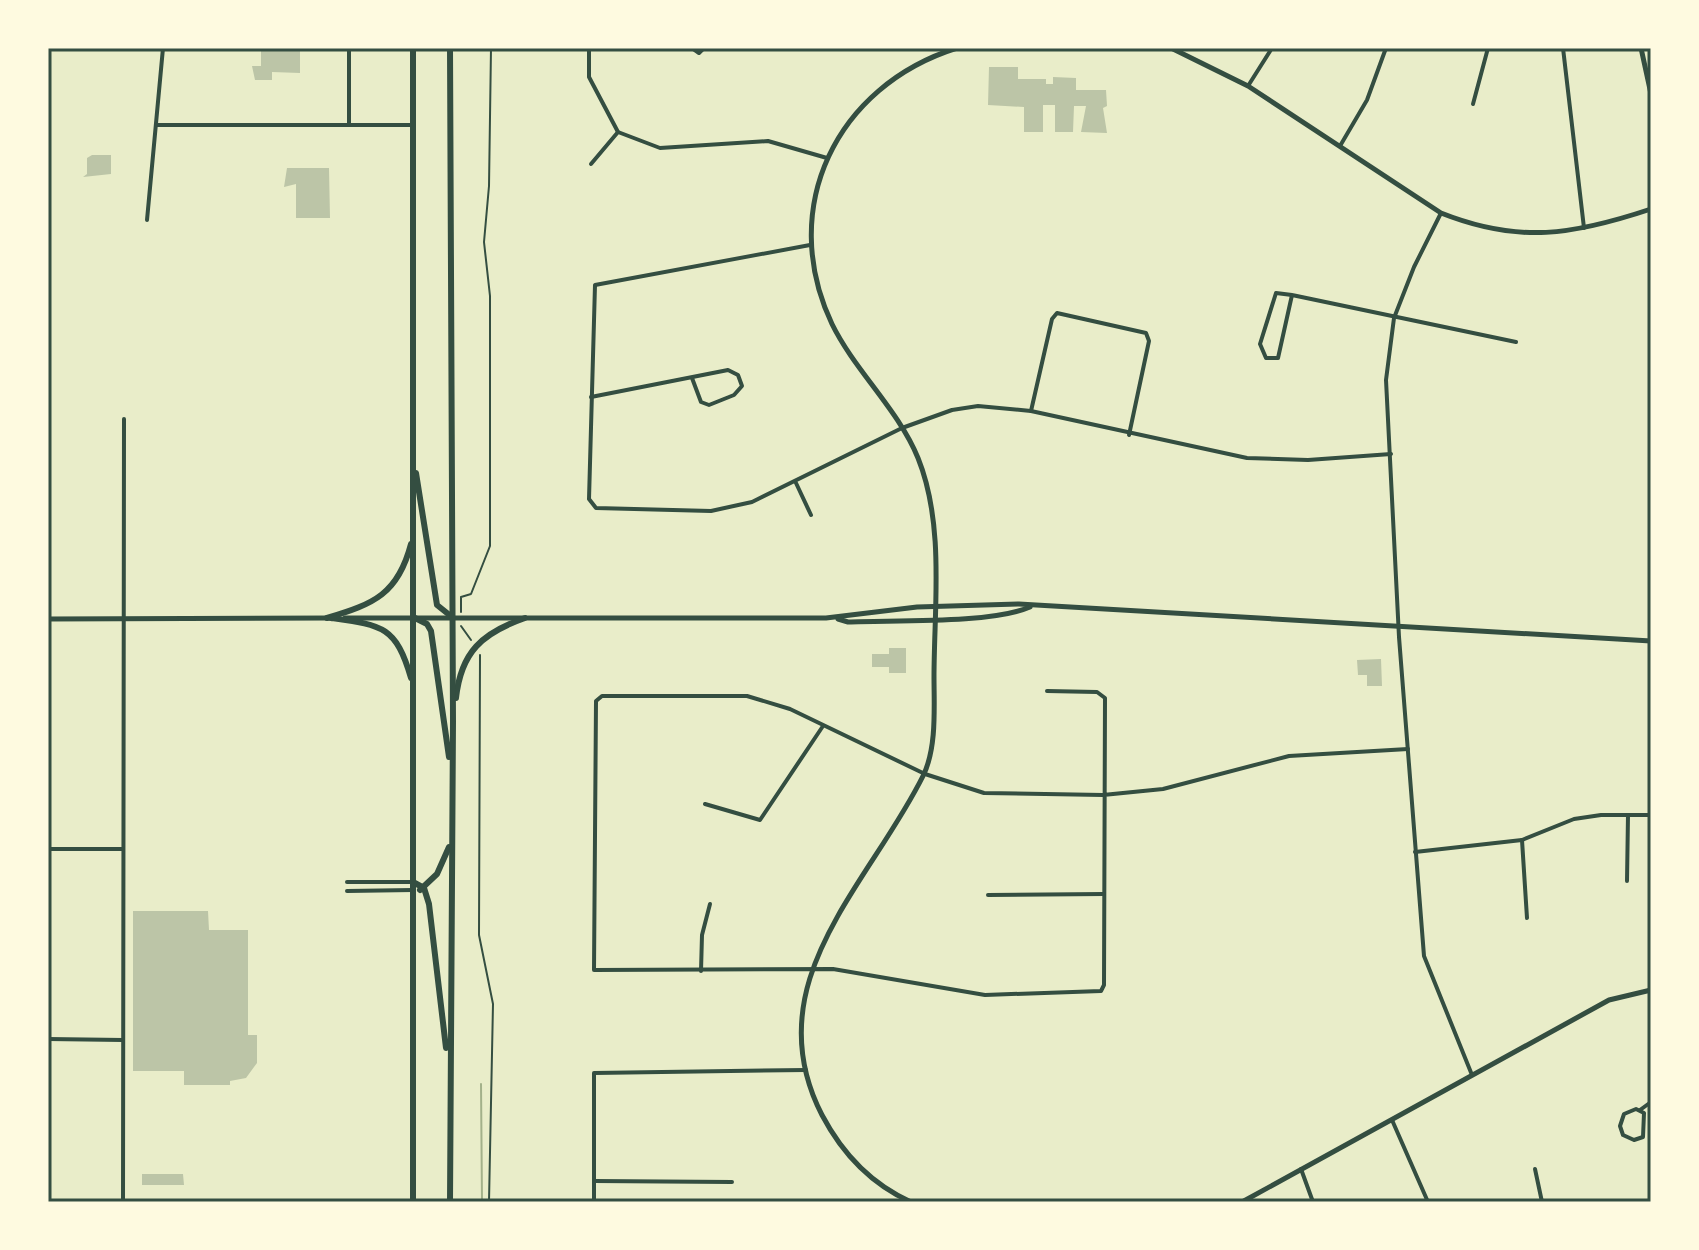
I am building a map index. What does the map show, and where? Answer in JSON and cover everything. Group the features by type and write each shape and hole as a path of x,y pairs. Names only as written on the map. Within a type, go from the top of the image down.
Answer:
{"main road":[{"path":"413,48 413,1202"},
{"path":"450,48 453,721 450,1202"},
{"path":"414,466 437,605 452,617"},
{"path":"327,618 354,610 394,586 405,565 413,534"},
{"path":"413,617 427,624 431,631 451,772"},
{"path":"327,618 372,624 388,632 401,647 413,686"},
{"path":"453,721 459,678 475,644 494,630 525,618"},
{"path":"449,1079 424,888 446,857 452,810"},
{"path":"413,886 424,888"}],"street":[{"path":"147,220 163,48"},
{"path":"349,48 349,124"},
{"path":"589,48 589,77 618,132 660,148 768,141 827,158"},
{"path":"692,48 699,53 704,48"},
{"path":"911,1202 872,1178 832,1134 806,1070 802,1015 812,970 848,896 925,774 934,705 934,528 929,500 918,458 902,428 833,326 816,282 810,245 811,210 827,158 853,117 893,78 957,48"},
{"path":"1171,48 1248,86 1339,149 1441,213 1467,224 1520,235 1556,234 1651,209"},
{"path":"1248,86 1272,48"},
{"path":"1339,149 1367,100 1386,48"},
{"path":"1473,104 1488,48"},
{"path":"1563,48 1584,229"},
{"path":"1641,48 1651,94"},
{"path":"156,125 414,125"},
{"path":"591,164 618,132"},
{"path":"1441,213 1414,267 1394,318 1386,380 1399,624 1424,956 1472,1075"},
{"path":"810,245 595,285 589,499 596,508 711,511 752,502 796,483 902,428 952,410 978,406 1031,411 1129,435 1247,458 1308,460 1391,454"},
{"path":"1292,295 1278,358 1266,358 1260,344 1276,293 1292,295 1516,342"},
{"path":"1031,411 1052,319 1057,313 1146,333 1149,336 1129,435"},
{"path":"591,397 731,370 738,375 742,386 734,395 709,405 701,402 692,378"},
{"path":"123,1202 124,419"},
{"path":"796,483 811,515"},
{"path":"48,619 835,618 934,606 1031,607 1399,624 1651,641"},
{"path":"835,618 848,622 934,619 1018,612 1031,607"},
{"path":"1047,691 1097,692 1105,698 1103,795 1104,894 1101,991 985,995 833,969 594,970 596,701 602,696 747,696 790,709 925,774 984,793 1103,795 1163,789 1289,756 1408,749"},
{"path":"705,804 760,820 823,726"},
{"path":"1627,881 1628,815"},
{"path":"1415,852 1522,840 1574,819 1651,815"},
{"path":"1522,840 1527,918"},
{"path":"48,849 123,849"},
{"path":"347,882 413,886"},
{"path":"347,891 413,886"},
{"path":"988,895 1104,894"},
{"path":"701,971 702,935 710,904"},
{"path":"1242,1202 1300,1167 1609,1000 1651,990"},
{"path":"48,1039 123,1040"},
{"path":"594,1202 594,1073 806,1070"},
{"path":"1640,1110 1644,1113 1643,1137 1630,1140 1620,1131 1624,1114 1631,1109 1640,1110 1651,1102"},
{"path":"1392,1119 1428,1202"},
{"path":"1300,1167 1313,1202"},
{"path":"1535,1169 1542,1202"},
{"path":"594,1181 732,1182"}],"path":[{"path":"461,597 471,594 490,546 490,296 484,242 489,186 491,48"},
{"path":"461,627 472,641"},
{"path":"479,649 479,922 493,1004 489,1202"}],"building":[{"path":"261,48 318,48 318,51 300,51 300,73 272,72 272,80 255,80 252,66 261,66"},
{"path":"989,67 1018,67 1018,79 1046,79 1046,84 1053,84 1053,77 1076,78 1076,90 1106,90 1107,106 1103,108 1107,133 1081,132 1086,106 1074,106 1073,132 1055,132 1055,105 1043,105 1043,132 1024,132 1024,107 988,105"},
{"path":"111,155 111,174 83,177 87,174 87,158"},
{"path":"287,168 329,168 330,218 296,218 296,184 284,187"},
{"path":"889,648 906,648 906,673 889,673 889,667 872,667 872,654 889,654"},
{"path":"1381,659 1382,686 1367,686 1367,675 1358,675 1357,660"},
{"path":"133,911 208,911 209,930 248,930 248,1035 257,1035 257,1063 246,1078 230,1081 230,1085 184,1085 184,1071 133,1071"},
{"path":"142,1174 183,1174 184,1185 142,1185"}],"waterway":[{"path":"481,1084 482,1202"}]}
